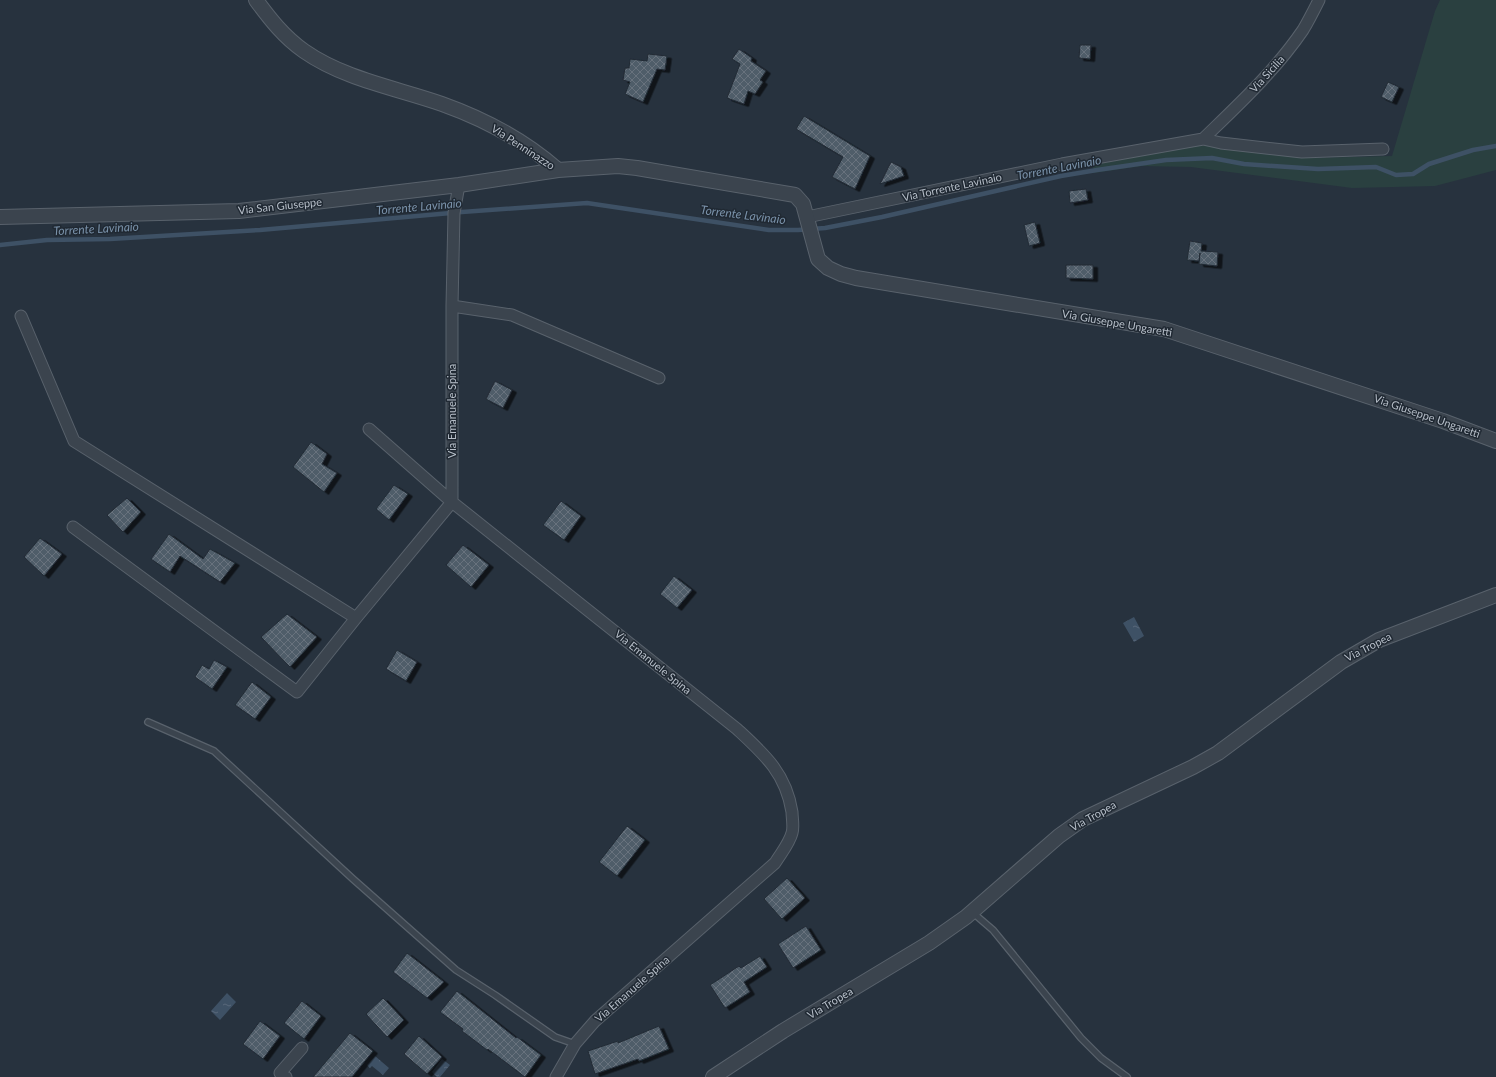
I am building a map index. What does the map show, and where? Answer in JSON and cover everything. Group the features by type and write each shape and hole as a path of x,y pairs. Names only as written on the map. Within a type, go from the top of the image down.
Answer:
{"street":[{"name":"Via Penninazzo","path":"256,0 286,36 304,51 321,62 366,80 442,104 499,128 545,158 558,170 618,166 795,195 803,204 807,219"},
{"name":"Via Sicilia","path":"1203,139 1248,94 1285,53 1303,29 1319,0"},
{"name":"Via Torrente Lavinaio","path":"807,219 1062,164 1203,139 1221,143 1302,152 1383,149"},
{"name":"Via San Giuseppe","path":"0,216 239,211 458,185 558,170"},
{"name":"Via Emanuele Spina","path":"458,185 454,213 452,306 452,502 737,729 767,758 781,776 789,796 793,832 775,863 595,1021 575,1044 556,1077"},
{"name":"Via Giuseppe Ungaretti","path":"807,219 812,243 818,260 828,268 841,274 856,278 1164,329 1443,421 1496,440"},
{"path":"452,306 512,315 660,378"},
{"path":"21,316 74,441 356,618"},
{"path":"73,527 297,692 452,502 369,429"},
{"name":"Via Tropea","path":"713,1077 783,1031 929,943 972,912 1059,836 1083,819 1193,767 1218,753 1341,662 1378,640 1496,595"},
{"path":"286,1077 280,1073 302,1048"}],"lane":[{"path":"148,722 214,751 353,879 456,970 555,1037 575,1044"},
{"path":"972,912 993,930 1081,1038 1101,1058 1127,1077"}],"green space":[{"path":"1440,0 1496,0 1496,170 1435,186 1352,188 1191,167 1142,166 1094,173 1093,165 1200,145 1307,158 1392,156 1435,11"}],"water":[{"path":"1134,617 1144,636 1134,642 1123,623"},
{"path":"227,993 236,1002 220,1020 211,1011"},
{"path":"375,1056 389,1068 383,1075 372,1066 370,1068 367,1065"},
{"path":"442,1059 450,1065 440,1077 437,1077 432,1072"}],"building":[{"path":"1080,45 1091,45 1090,59 1079,58"},
{"path":"739,49 752,58 751,61 766,71 760,80 763,82 755,94 748,91 744,104 727,98 740,64 732,59"},
{"path":"648,54 667,56 665,70 657,69 643,102 625,94 630,82 623,80 625,68 629,68 630,59 647,61"},
{"path":"1388,82 1399,87 1392,102 1381,97"},
{"path":"804,116 870,156 855,189 832,177 843,157 796,129"},
{"path":"891,162 901,167 904,176 880,184"},
{"path":"1086,189 1088,200 1070,203 1069,191"},
{"path":"1035,222 1040,243 1029,246 1024,225"},
{"path":"1190,241 1202,243 1201,251 1218,252 1217,266 1199,264 1200,253 1199,261 1187,260"},
{"path":"1066,265 1093,265 1093,279 1066,278"},
{"path":"495,381 512,390 503,408 486,399"},
{"path":"311,442 327,454 322,464 337,473 324,492 293,467"},
{"path":"394,485 408,494 389,520 376,509"},
{"path":"127,498 141,512 123,532 107,515"},
{"path":"561,501 581,516 564,540 543,525"},
{"path":"169,534 203,559 210,549 235,563 220,582 180,556 170,572 151,559"},
{"path":"40,538 62,554 44,576 24,557"},
{"path":"463,545 489,565 471,587 446,565"},
{"path":"674,576 692,590 677,608 660,594"},
{"path":"287,614 317,637 290,667 261,637"},
{"path":"397,650 417,662 406,681 386,669"},
{"path":"214,660 227,667 212,689 195,677 202,665 209,669"},
{"path":"252,682 271,697 255,719 235,705"},
{"path":"627,826 645,840 617,876 599,862"},
{"path":"787,878 805,898 782,919 764,899"},
{"path":"806,926 821,950 793,968 778,944"},
{"path":"407,953 444,982 427,998 393,972"},
{"path":"760,956 767,967 744,982 750,992 725,1008 710,985 739,966 741,968"},
{"path":"457,991 516,1038 517,1037 541,1055 525,1077 462,1031 463,1029 440,1012"},
{"path":"383,998 404,1020 387,1037 366,1014"},
{"path":"302,1001 321,1016 304,1039 284,1023"},
{"path":"260,1021 280,1036 263,1059 243,1044"},
{"path":"659,1026 669,1049 639,1061 638,1059 595,1074 588,1051 618,1041 618,1043"},
{"path":"350,1033 373,1051 352,1077 313,1077"},
{"path":"419,1036 442,1057 427,1074 404,1054"}],"waterway":[{"name":"Torrente Lavinaio","path":"0,245 47,240 110,239 260,230 462,212 587,203 769,230 798,230 825,228 882,217 1061,176 1166,160 1212,158 1244,164 1318,169 1376,167 1396,175 1413,174 1429,164 1473,150 1496,146"}]}
